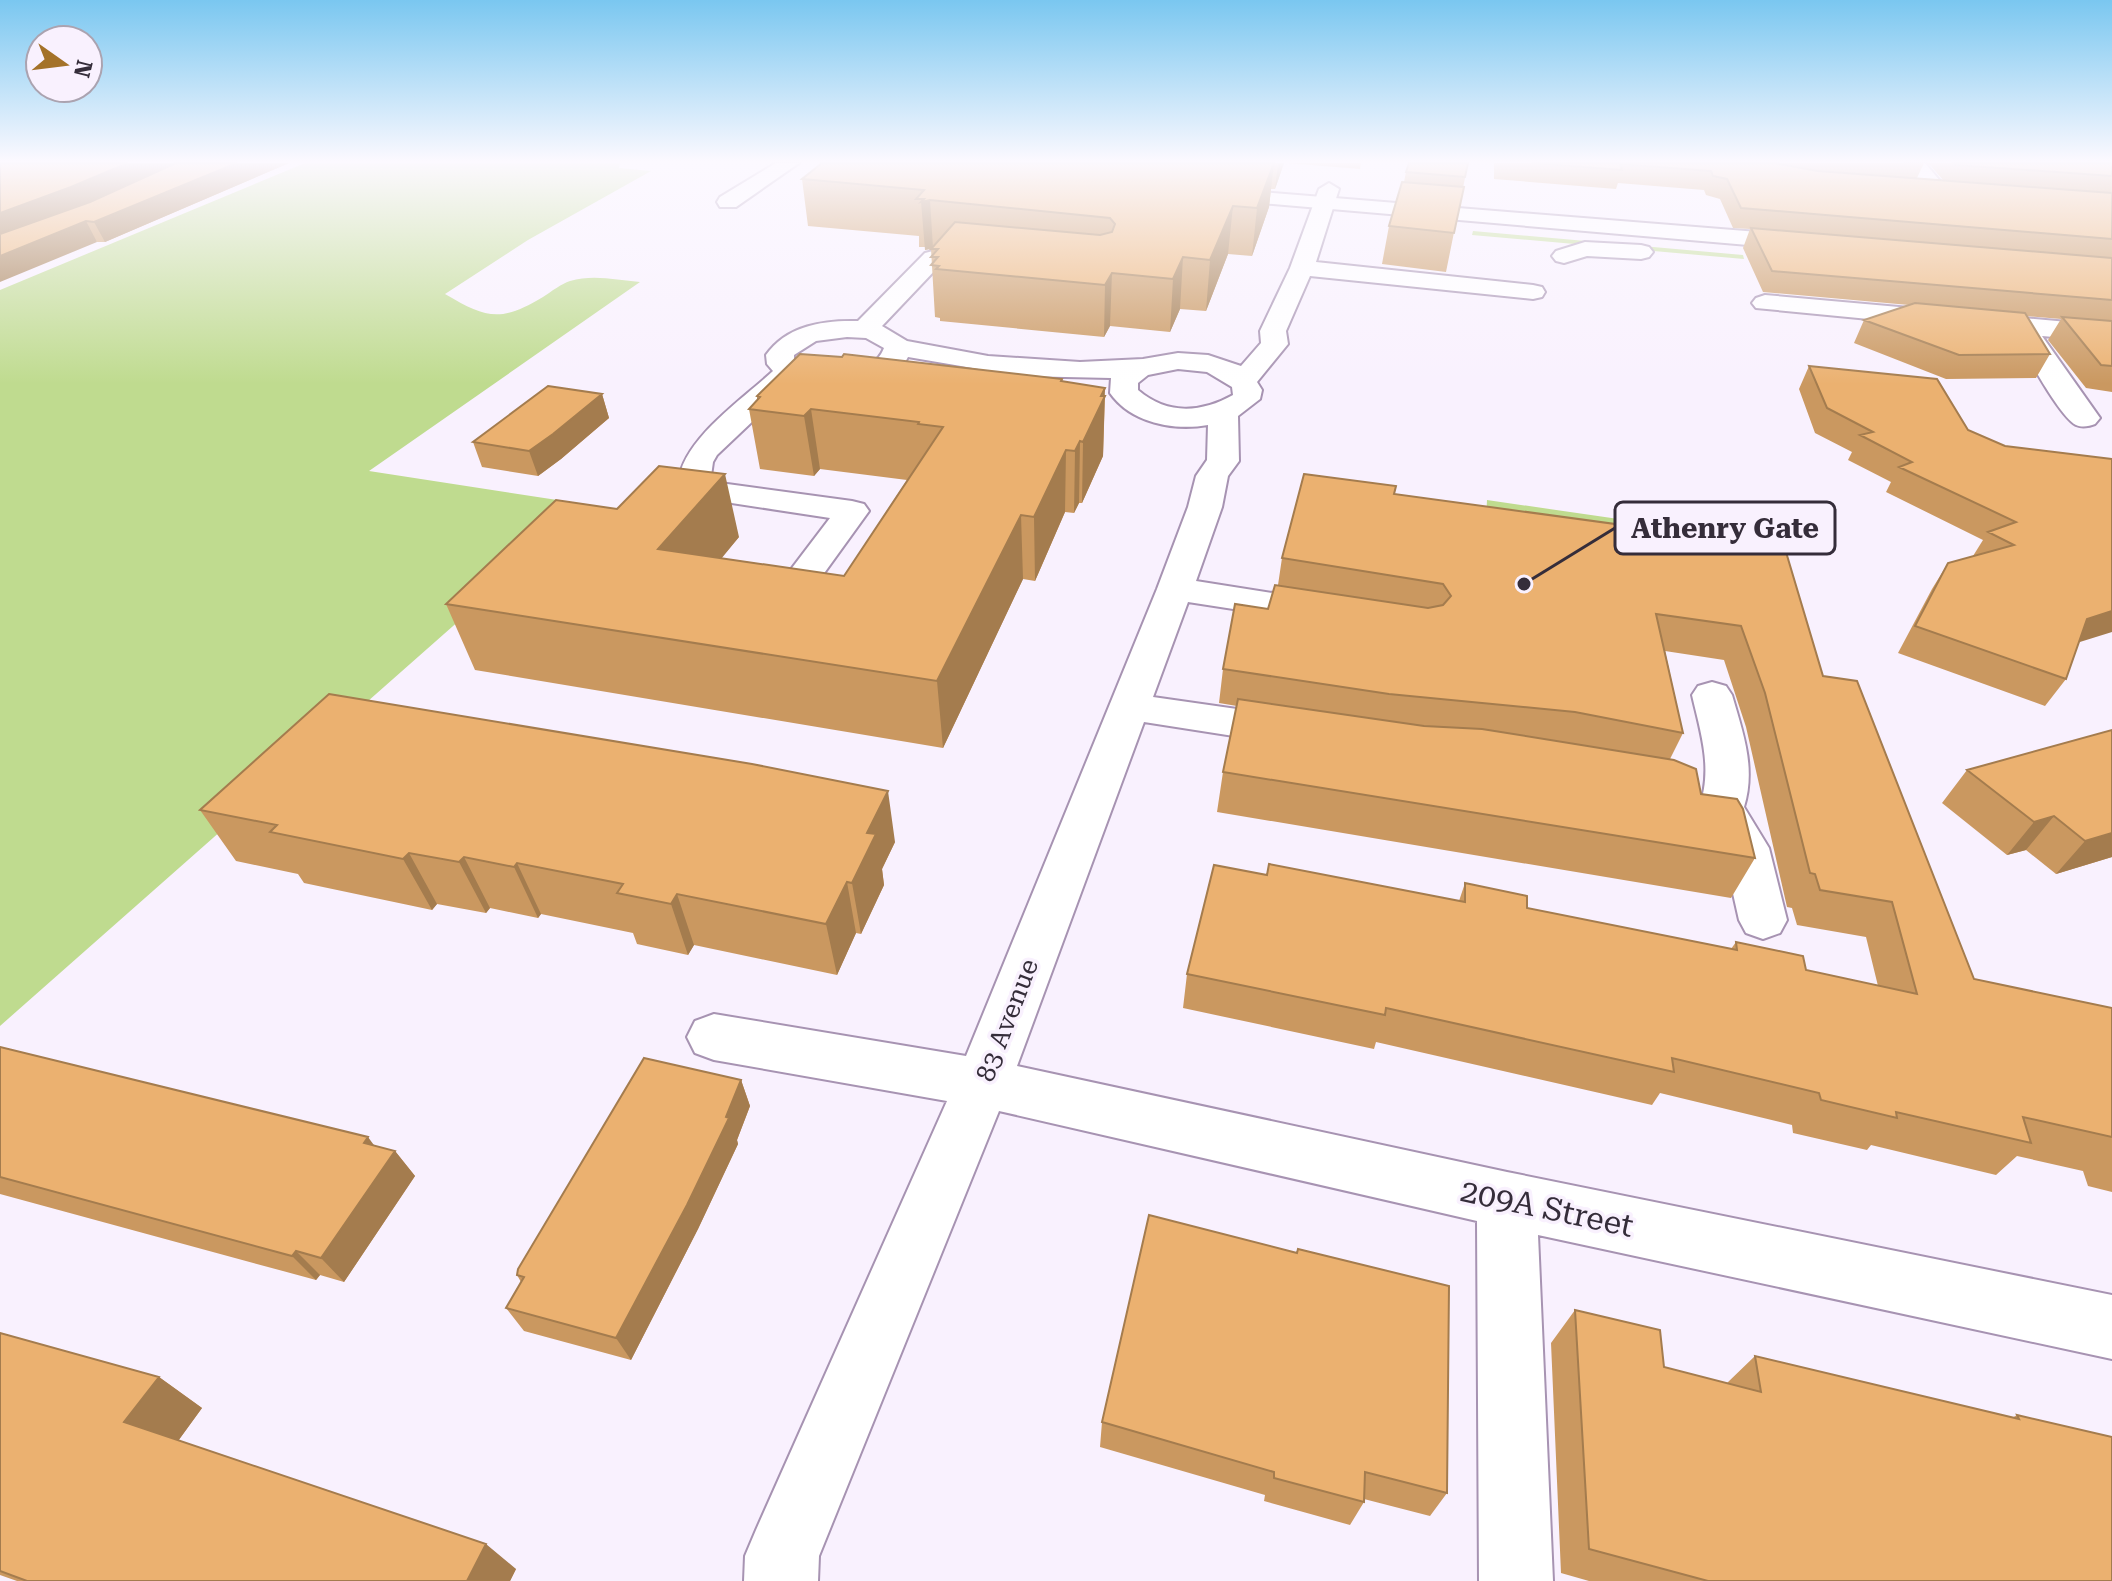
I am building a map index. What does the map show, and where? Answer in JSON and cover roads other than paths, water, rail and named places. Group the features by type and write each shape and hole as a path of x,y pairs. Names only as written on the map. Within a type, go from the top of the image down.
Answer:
{"street":[{"path":"1243,381 1275,344 1273,331 1313,237"},
{"path":"1818,237 1833,238"},
{"path":"1564,256 1585,249 1641,252"},
{"path":"864,330 933,258 1009,266"},
{"path":"1302,268 1498,277 1533,292"},
{"path":"1765,303 2112,334"},
{"path":"2023,326 2085,423"},
{"path":"828,330 864,330 880,334 898,347 932,355 1092,372 1178,361 1210,363 1243,381 1248,390 1246,399 1223,413 1171,417 1144,410 1100,390 1041,379 945,371 879,371 842,379 804,376 789,371 781,364 780,355 784,347 795,340 828,330"},
{"path":"1210,363 1258,335 1273,331"},
{"path":"879,371 892,363 898,355 898,347"},
{"path":"1129,402 1121,392 1121,383 1127,374 1141,367"},
{"path":"789,371 706,449 697,462 695,479 710,491 852,511 791,593"},
{"name":"83 Avenue","path":"773,1573 983,1083 1175,589 1205,507 1212,476 1223,461 1223,413"},
{"path":"1171,417 1197,462 1212,476"},
{"path":"1175,589 1361,618"},
{"path":"1712,695 1730,771 1729,791 1701,800 1746,848 1763,920"},
{"path":"1128,706 1322,736"},
{"name":"209A Street","path":"714,1037 983,1083 1507,1200 2112,1327"},
{"path":"1507,1200 1516,1581"}],"place":[{"name":"Athenry Gate","path":"1524,584"}]}
